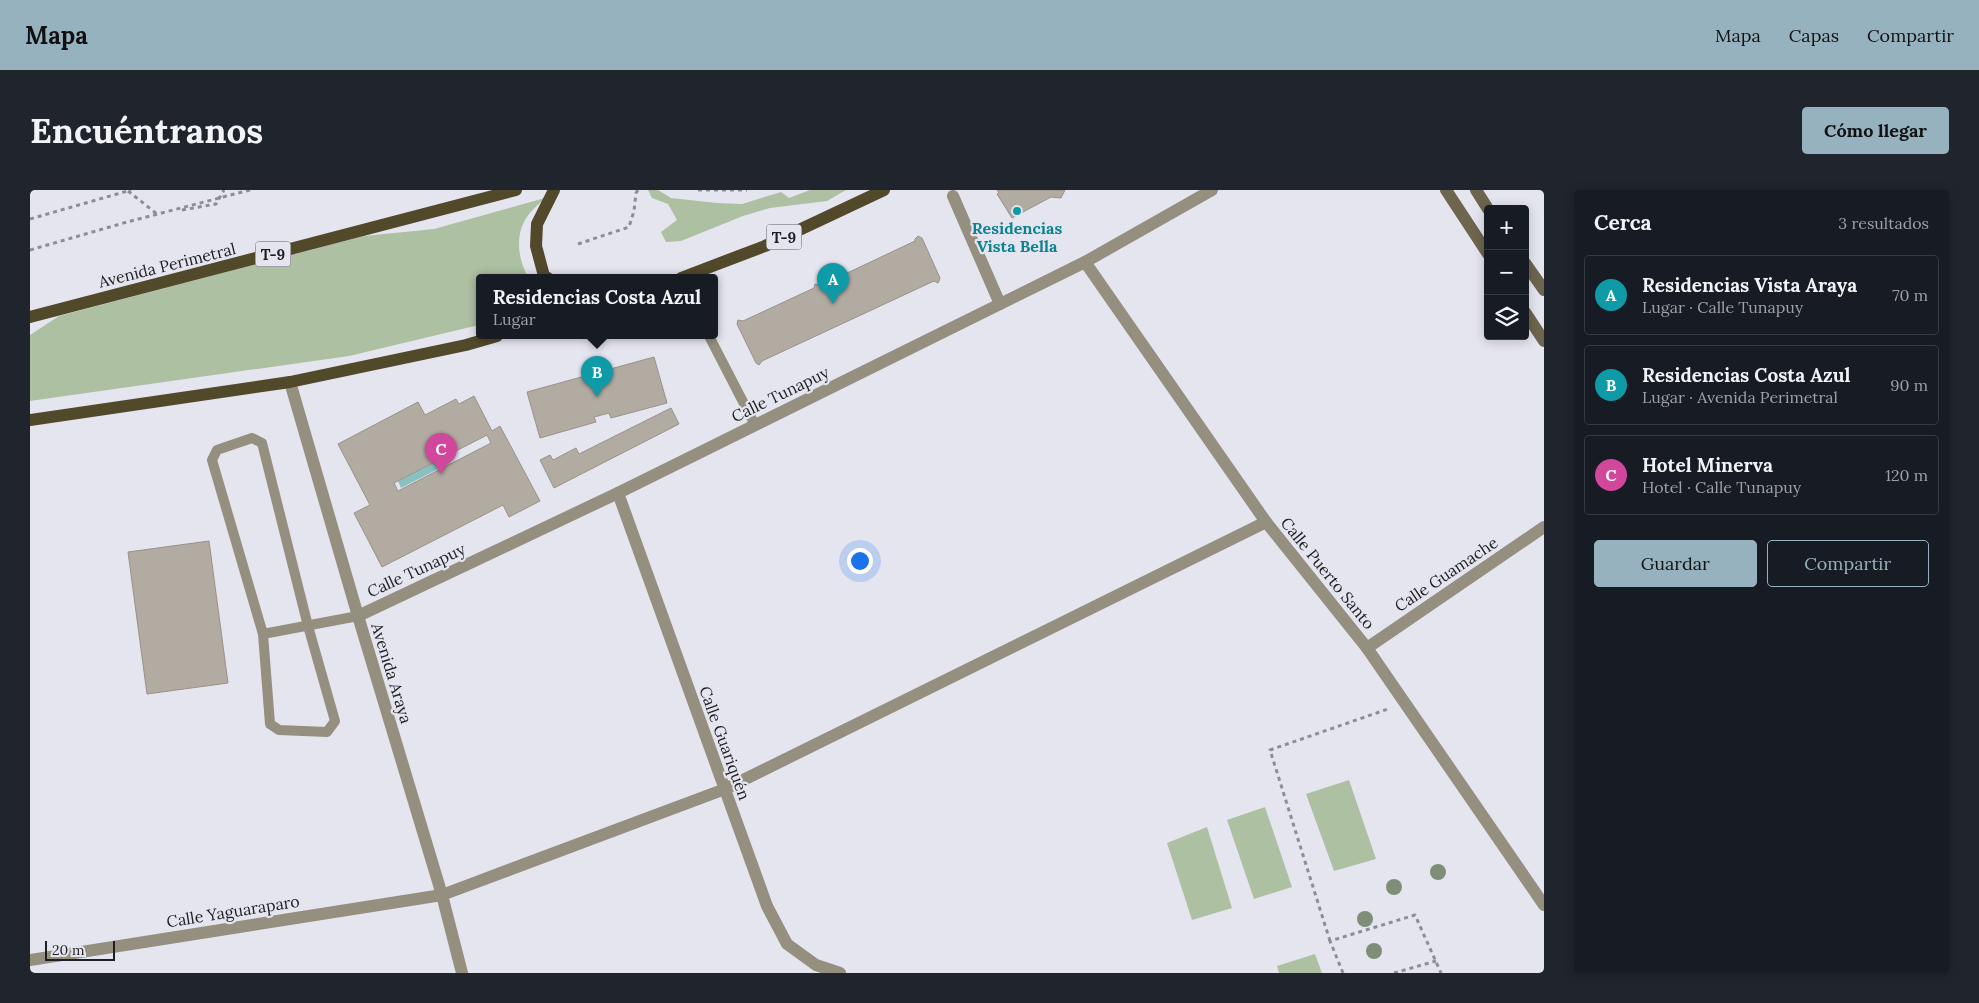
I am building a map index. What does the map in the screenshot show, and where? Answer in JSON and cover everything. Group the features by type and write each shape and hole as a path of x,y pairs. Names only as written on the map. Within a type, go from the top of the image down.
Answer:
{"main road":[{"name":"Avenida Perimetral","path":"30,317 516,190"},
{"path":"543,274 536,246 537,224 554,190"},
{"name":"T-9","path":"692,274 765,246 884,190"},
{"path":"30,420 290,382 485,339"}],"street":[{"name":"Calle Tunapuy","path":"358,616 618,493 1000,304 1084,262 1212,190"},
{"path":"1446,190 1485,250"},
{"path":"1476,190 1485,205"},
{"path":"953,196 1000,304"},
{"name":"Calle Puerto Santo","path":"1084,262 1266,522 1367,648 1406,702 1544,905"},
{"path":"1529,269 1544,290"},
{"path":"1529,318 1544,341"},
{"name":"Avenida Araya","path":"290,382 442,895 462,973"},
{"name":"Calle Guariquén","path":"618,493 767,906 787,944 816,965 840,973"},
{"name":"Calle Yaguaraparo","path":"30,960 442,895 725,789 1266,522"},
{"name":"Calle Guamache","path":"1367,648 1544,527"}],"lane":[{"path":"711,339 755,425"},
{"path":"252,438 262,443 308,626 335,721 328,732 279,730 270,724 263,634 212,460 217,450 252,438"},
{"path":"263,634 358,616"}],"path":[{"path":"30,218 130,190 157,214"},
{"path":"30,250 157,214 216,204 224,190"},
{"path":"219,199 250,190"},
{"path":"578,244 629,227 638,190"},
{"path":"698,190 746,190"},
{"path":"1343,973 1330,941 1270,750 1406,702"},
{"path":"1330,941 1416,915 1441,973"},
{"path":"1394,973 1436,961"}],"shaded area":[{"path":"648,190 658,190 671,198 742,204 781,192 789,198 810,190 846,190 827,201 770,208 743,216 681,241 666,242 661,232 677,220 668,204 652,198"},
{"path":"545,198 533,209 521,229 519,251 527,274 476,274 476,326 349,356 30,401 30,335 59,316 364,236 434,229"},
{"path":"447,456 450,463 401,488 398,481"},
{"path":"1349,780 1376,859 1334,871 1306,794"},
{"path":"1265,807 1292,887 1254,899 1227,820"},
{"path":"1207,827 1232,908 1192,920 1167,843"},
{"path":"1315,954 1322,973 1279,973 1277,966"}],"building":[{"name":"Residencias Vista Bella","path":"997,190 1065,190 1061,198 1051,197 1012,218 997,194 999,193"},
{"path":"918,236 922,238 940,278 938,283 934,281 762,361 759,365 756,363 737,324 738,320 743,321 814,288 815,284 820,285 839,276 841,272 845,274 915,241"},
{"path":"654,357 667,403 611,418 609,413 594,417 596,422 540,438 527,392"},
{"path":"474,396 492,431 500,426 540,501 509,517 503,505 382,567 354,513 370,505 338,444 418,402 425,415 456,399 459,404","holes":["487,435 491,443 398,491 394,483"]},
{"path":"671,408 679,424 554,488 540,460 550,455 553,460 576,448 579,454"},
{"path":"209,541 228,683 147,694 128,552"}],"place":[{"name":"Residencias Vista Bella","path":"1017,211"},
{"name":"Residencias Vista Araya","path":"833,304"},
{"name":"Residencias Costa Azul","path":"597,397"},
{"name":"Hotel Minerva","path":"441,474"}]}
